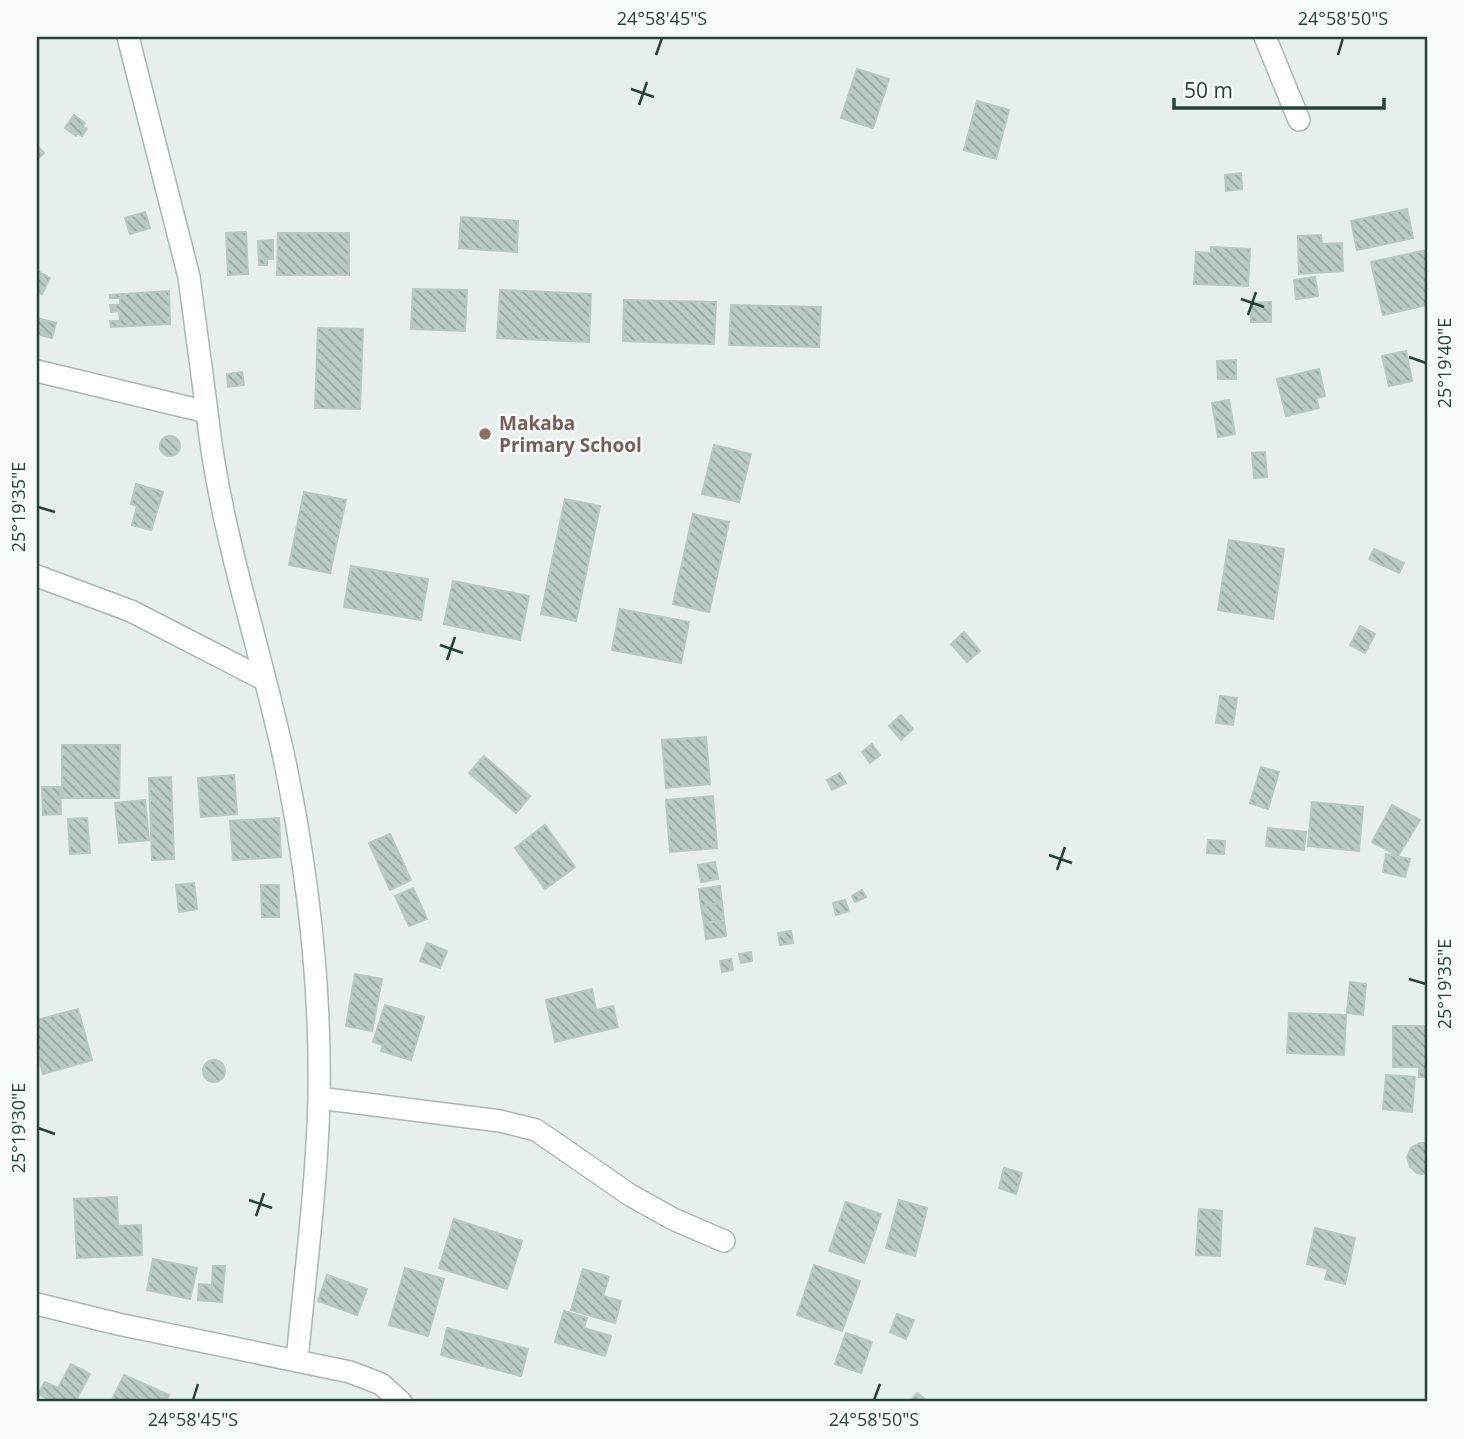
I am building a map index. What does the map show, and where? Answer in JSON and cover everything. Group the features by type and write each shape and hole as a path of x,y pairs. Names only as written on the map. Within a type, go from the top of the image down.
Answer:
{"street":[{"path":"128,37 189,277 211,450 239,585 286,768 309,921 316,1001 318,1098 297,1361"},
{"path":"1265,37 1299,120"},
{"path":"37,371 207,412"},
{"path":"37,576 131,611 265,680"},
{"path":"318,1098 500,1121 536,1130 630,1195 673,1219 724,1241"},
{"path":"37,1304 368,1377 381,1384 401,1402"}],"building":[{"path":"857,69 889,79 873,128 841,118"},
{"path":"977,101 1009,110 996,159 964,150"},
{"path":"74,115 85,123 82,126 87,129 82,136 77,133 76,136 65,128"},
{"path":"37,146 44,153 37,160"},
{"path":"1241,173 1242,189 1226,191 1225,175"},
{"path":"1407,209 1413,238 1357,250 1351,221"},
{"path":"145,212 150,228 130,234 125,218"},
{"path":"461,217 518,221 517,252 459,248"},
{"path":"246,232 248,274 228,275 226,233"},
{"path":"278,233 349,233 349,275 277,275"},
{"path":"1321,235 1322,244 1342,243 1343,271 1299,274 1298,236"},
{"path":"273,240 273,259 267,259 267,265 259,265 258,241"},
{"path":"1211,247 1250,249 1248,286 1194,284 1196,252 1211,253"},
{"path":"1427,250 1427,305 1383,315 1371,262"},
{"path":"37,271 50,278 42,294 37,291"},
{"path":"1315,277 1318,296 1296,299 1294,280"},
{"path":"413,289 467,290 465,331 411,329"},
{"path":"500,290 591,294 589,342 497,338"},
{"path":"169,291 170,324 111,327 110,321 120,321 119,311 111,312 110,305 120,305 120,298 110,298 110,295"},
{"path":"624,300 716,302 714,344 623,341"},
{"path":"1271,302 1271,322 1251,322 1251,303"},
{"path":"731,305 821,307 819,347 729,345"},
{"path":"37,318 56,323 52,338 37,334"},
{"path":"318,328 363,329 360,409 315,408"},
{"path":"1406,351 1412,381 1389,386 1382,356"},
{"path":"1236,360 1236,379 1218,379 1217,361"},
{"path":"1319,369 1325,396 1316,398 1319,408 1286,416 1277,379"},
{"path":"242,372 244,385 228,387 227,374"},
{"path":"1229,400 1235,434 1218,437 1212,403"},
{"path":"170,436 177,439 180,446 177,453 170,456 163,453 160,446 163,439"},
{"path":"714,445 751,454 739,502 702,494"},
{"path":"1265,452 1267,477 1254,478 1252,453"},
{"path":"136,484 163,492 151,530 132,525 137,506 131,504"},
{"path":"304,492 346,500 330,573 289,565"},
{"path":"565,499 600,506 576,621 541,614"},
{"path":"693,514 729,522 709,612 673,604"},
{"path":"1229,540 1284,549 1273,619 1218,610"},
{"path":"1374,549 1404,563 1399,573 1369,559"},
{"path":"351,566 428,579 421,620 344,607"},
{"path":"453,581 529,596 520,640 444,624"},
{"path":"620,609 689,622 681,663 612,650"},
{"path":"1360,626 1375,634 1365,653 1350,645"},
{"path":"964,632 980,651 967,662 951,644"},
{"path":"1220,696 1237,698 1233,725 1216,723"},
{"path":"901,715 913,729 901,740 889,726"},
{"path":"706,737 710,784 666,788 662,740"},
{"path":"872,744 880,755 870,763 862,752"},
{"path":"62,745 120,745 119,798 62,798"},
{"path":"484,756 530,796 516,813 469,773"},
{"path":"1261,767 1279,772 1268,809 1250,803"},
{"path":"840,773 846,783 832,790 827,780"},
{"path":"234,775 237,814 201,817 198,778"},
{"path":"171,777 174,859 152,860 149,778"},
{"path":"42,787 60,787 61,814 43,815"},
{"path":"713,796 717,848 670,852 666,800"},
{"path":"145,800 149,840 119,843 115,803"},
{"path":"1312,802 1363,807 1359,851 1308,846"},
{"path":"1392,805 1420,820 1398,856 1372,842"},
{"path":"87,818 90,853 70,854 68,819"},
{"path":"279,818 281,857 233,860 230,821"},
{"path":"545,825 575,867 545,889 515,848"},
{"path":"1268,828 1306,832 1304,850 1266,846"},
{"path":"390,834 411,880 390,890 369,843"},
{"path":"1208,840 1225,841 1224,854 1207,853"},
{"path":"1386,854 1410,859 1405,877 1383,872"},
{"path":"715,862 718,879 701,882 698,865"},
{"path":"194,883 197,909 179,912 176,885"},
{"path":"261,885 279,885 279,917 262,917"},
{"path":"720,886 722,903 701,906 699,889"},
{"path":"413,888 427,919 409,926 395,896"},
{"path":"862,890 866,897 855,902 852,896"},
{"path":"845,900 849,911 836,915 833,903"},
{"path":"722,903 724,920 704,923 701,906"},
{"path":"724,920 726,936 706,939 704,923"},
{"path":"791,931 793,943 780,945 778,933"},
{"path":"427,943 447,951 440,968 420,961"},
{"path":"751,952 752,961 741,963 739,954"},
{"path":"731,959 733,970 722,972 720,961"},
{"path":"355,974 382,979 372,1031 346,1026"},
{"path":"1350,982 1366,984 1363,1015 1347,1013"},
{"path":"592,989 596,1010 613,1006 618,1027 555,1042 546,1000"},
{"path":"385,1005 424,1017 411,1060 381,1051 383,1045 373,1042"},
{"path":"78,1009 92,1060 43,1074 37,1050 37,1020"},
{"path":"1289,1013 1346,1015 1344,1055 1287,1053"},
{"path":"1393,1026 1427,1026 1427,1077 1419,1077 1419,1067 1393,1067"},
{"path":"214,1060 224,1067 225,1071 218,1081 214,1082 204,1075 203,1071 210,1061"},
{"path":"1386,1075 1415,1077 1412,1112 1383,1109"},
{"path":"1427,1143 1427,1173 1422,1174 1410,1167 1407,1157 1411,1148"},
{"path":"1004,1168 1022,1173 1016,1194 999,1188"},
{"path":"117,1197 118,1226 141,1225 142,1255 77,1258 74,1199"},
{"path":"899,1200 927,1208 915,1256 886,1248"},
{"path":"846,1202 881,1214 864,1263 829,1251"},
{"path":"1199,1209 1222,1211 1220,1256 1196,1255"},
{"path":"454,1219 522,1241 507,1289 439,1268"},
{"path":"1315,1228 1355,1238 1345,1284 1325,1279 1328,1269 1307,1264"},
{"path":"153,1259 197,1268 190,1299 147,1290"},
{"path":"814,1265 860,1281 842,1331 797,1315"},
{"path":"213,1266 225,1266 222,1302 198,1300 199,1284 212,1285"},
{"path":"405,1268 444,1279 428,1336 389,1325"},
{"path":"583,1269 609,1277 603,1296 621,1301 615,1323 571,1310"},
{"path":"327,1275 367,1289 357,1315 318,1301"},
{"path":"564,1311 587,1318 584,1328 611,1336 605,1356 555,1342"},
{"path":"897,1314 914,1320 906,1339 890,1332"},
{"path":"447,1328 528,1349 521,1376 441,1355"},
{"path":"846,1333 872,1342 861,1373 835,1364"},
{"path":"71,1364 90,1374 75,1402 55,1402 38,1394 45,1382 58,1388"},
{"path":"124,1375 169,1395 166,1402 111,1402"},
{"path":"917,1393 929,1402 910,1402"}],"place":[{"name":"Makaba Primary School","path":"485,434"}]}
